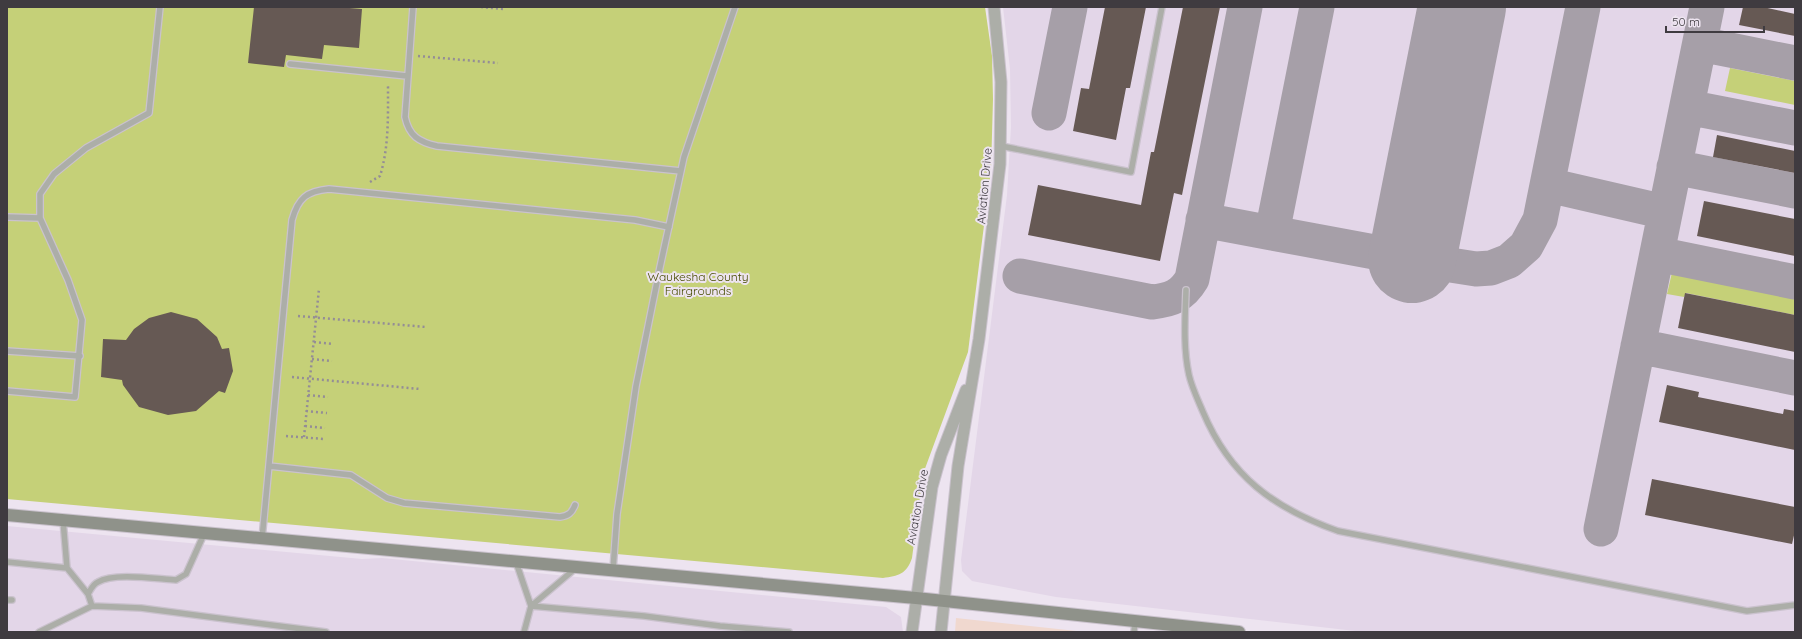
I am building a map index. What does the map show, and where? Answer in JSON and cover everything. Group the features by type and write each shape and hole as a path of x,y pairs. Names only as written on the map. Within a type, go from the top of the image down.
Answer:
{"street":[{"name":"Aviation Drive","path":"941,632 958,466 974,368 995,212 1001,146 1001,82 994,7"},
{"name":"Aviation Drive","path":"912,632 935,472 974,368"},
{"path":"7,515 916,598 1135,626 1239,632"}],"lane":[{"path":"7,391 75,397 80,356 82,320 68,280 40,218 40,194 54,174 86,148 150,113 160,7"},
{"path":"413,7 404,117 412,136 422,142 437,146 681,171"},
{"path":"613,570 618,514 636,386 681,171 735,7"},
{"path":"1001,146 1131,172 1162,7"},
{"path":"290,64 407,76"},
{"path":"262,539 292,220 295,207 305,196 316,190 329,189 635,220 669,227"},
{"path":"7,217 40,218"},
{"path":"1186,290 1185,335 1189,375 1212,434 1233,465 1255,486 1288,510 1309,521 1338,531 1747,612 1795,604"},
{"path":"7,351 80,356"},
{"path":"269,466 351,475 388,498 404,503 560,517 566,516 572,512 575,506"},
{"path":"62,520 67,568 88,594 92,606"},
{"path":"88,594 93,585 99,580 126,576 176,580 181,578 186,574 204,534"},
{"path":"516,561 531,606 524,632"},
{"path":"7,562 67,568"},
{"path":"531,606 578,567"},
{"path":"39,632 92,606 141,608 326,632"},
{"path":"531,606 644,616 720,626 789,632"}],"path":[{"path":"481,7 503,9"},
{"path":"418,56 498,63"},
{"path":"370,182 380,176 383,167 388,123 388,85"},
{"path":"304,437 319,289"},
{"path":"298,316 426,327"},
{"path":"314,342 333,344"},
{"path":"312,359 332,361"},
{"path":"292,377 420,389"},
{"path":"308,395 328,397"},
{"path":"306,411 327,413"},
{"path":"305,426 325,428"},
{"path":"286,436 324,439"}],"shaded area":[{"path":"1003,7 1795,7 1795,632 1364,632 1056,597 972,581 962,571 961,560 1007,195 1011,127 1010,69"},
{"path":"7,526 362,559 382,558 886,607 901,617 903,632 7,632"},
{"path":"956,618 1086,632 955,632"}],"green space":[{"name":"Waukesha County Fairgrounds","path":"7,7 985,7 992,56 993,99 991,170 968,352 923,474 912,558 907,568 905,571 897,575 883,578 7,499"},
{"path":"1730,68 1795,81 1795,105 1725,91"},
{"path":"1674,264 1795,289 1795,315 1686,293 1684,297 1667,294"}],"building":[{"path":"254,7 337,7 362,9 359,48 324,45 322,59 286,55 284,67 248,63"},
{"path":"1105,7 1146,7 1130,88 1126,88 1116,140 1073,131 1081,88 1089,89"},
{"path":"1183,7 1220,7 1182,195 1174,193 1160,261 1028,235 1038,185 1141,205 1151,152 1154,152"},
{"path":"1743,7 1763,7 1795,14 1795,36 1739,25"},
{"path":"1717,135 1795,151 1795,173 1713,157"},
{"path":"1704,201 1795,219 1795,256 1697,236"},
{"path":"1685,293 1795,315 1795,352 1678,328"},
{"path":"171,312 197,319 217,337 222,349 229,348 233,371 225,393 219,391 196,411 168,415 139,407 123,385 122,380 101,377 103,339 126,340 134,329 149,318"},
{"path":"1667,385 1699,392 1698,397 1783,414 1784,409 1795,411 1795,450 1659,422"},
{"path":"1652,479 1795,507 1795,531 1792,544 1645,515"}],"taxiway":[{"path":"1049,113 1070,7"},
{"path":"1020,276 1152,302 1165,300 1175,296 1188,285 1192,279 1245,7"},
{"path":"1317,7 1272,233 1412,259 1476,269 1491,268 1509,261 1526,246 1540,220 1583,7"},
{"path":"1601,529 1707,7"},
{"path":"1700,44 1795,63"},
{"path":"1687,107 1795,128"},
{"path":"1674,167 1795,191"},
{"path":"1548,185 1665,212"},
{"path":"1203,220 1272,233"},
{"path":"1657,254 1795,282"},
{"path":"1638,346 1795,378"}],"runway":[{"path":"1412,259 1462,7"}]}
